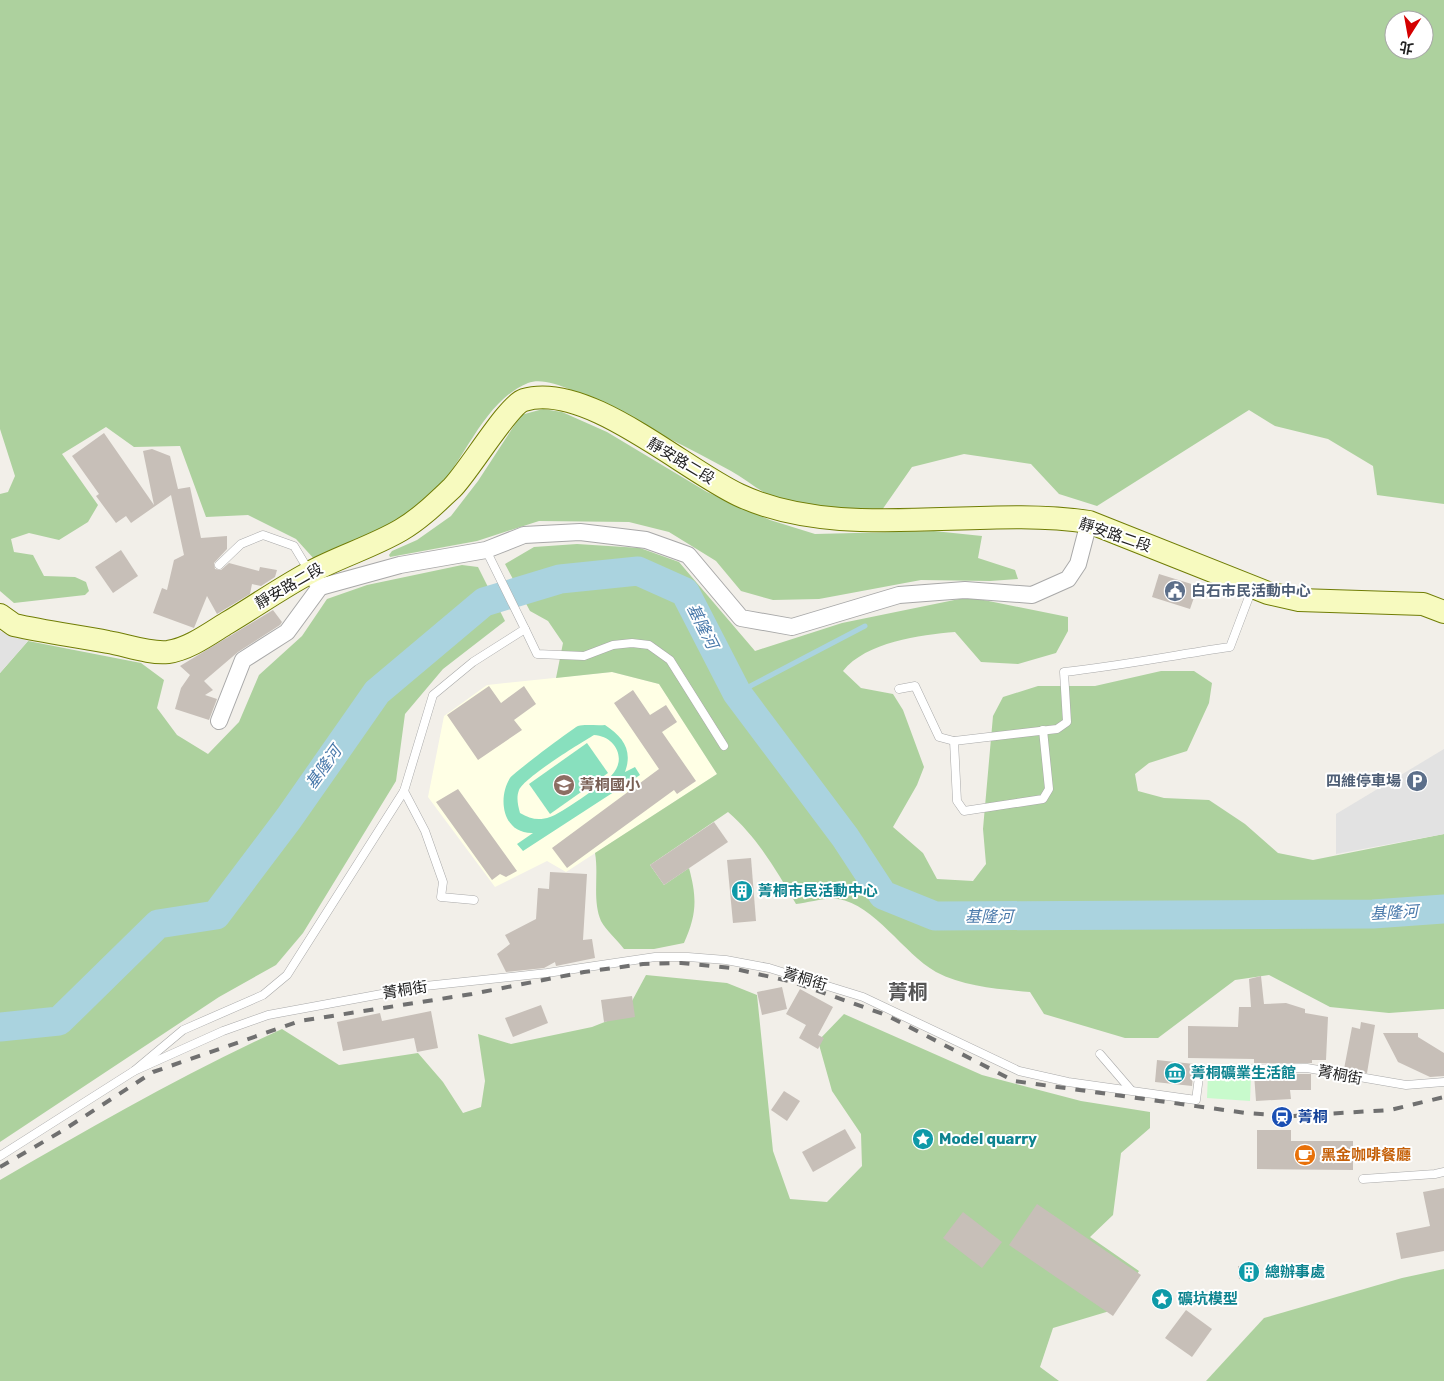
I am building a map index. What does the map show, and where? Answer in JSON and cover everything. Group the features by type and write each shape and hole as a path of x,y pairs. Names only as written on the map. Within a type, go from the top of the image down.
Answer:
{"main road":[{"name":"靜安路二段","path":"0,615 14,625 40,631 167,652 195,643 315,580 402,530 430,509 457,483 485,448 502,420 520,401 540,397 561,398 602,414 738,495 793,514 857,520 1020,516 1090,522 1252,587 1299,600 1424,604 1444,612"}],"street":[{"path":"219,721 243,660 287,632 315,580 486,550 524,535 580,532 646,540 688,555 741,618 792,627 899,595 965,590 1032,595 1068,579 1078,564 1090,522"}],"lane":[{"path":"219,565 242,544 263,535 294,546 315,580"},
{"path":"486,550 537,654 584,656 613,645 632,643 649,645 670,660 724,746"},
{"path":"899,689 915,686 939,737 954,741 1057,728 1067,722 1064,672 1123,666 1172,655 1230,647 1252,587"},
{"name":"菁桐街","path":"0,1156 134,1071 183,1030 263,995 287,975 404,791 433,695 473,662 525,629"},
{"path":"954,741 957,801 964,811 1043,799 1049,789 1043,730"},
{"path":"404,791 425,831 443,882 441,897 474,900"},
{"name":"菁桐街","path":"134,1071 223,1031 268,1015 425,986 547,973 655,956 726,960 778,971 863,996 1019,1071 1068,1082 1196,1100 1200,1069 1307,1068 1406,1085 1444,1082"},
{"path":"1100,1054 1131,1090"},
{"path":"1362,1179 1444,1172"}],"shaded area":[{"path":"0,631 28,641 0,673"},
{"name":"菁桐國小","path":"612,672 659,684 717,774 566,872 547,861 495,887 428,797 444,716 487,685"},
{"name":"四維停車場","path":"1444,749 1444,834 1336,854 1336,814"}],"green space":[{"path":"0,0 1444,0 1444,504 1377,495 1373,466 1328,439 1275,426 1249,410 1097,506 1059,494 1031,464 964,454 912,467 882,510 815,506 789,502 770,496 715,462 583,396 564,387 536,381 528,383 512,392 498,404 486,418 443,483 420,507 392,525 315,560 296,539 248,515 206,517 180,446 134,447 106,427 62,454 98,505 88,522 59,540 29,533 11,539 14,552 33,555 44,576 75,577 86,582 89,591 85,595 14,603 0,591 0,494 8,492 15,476 0,429"},
{"path":"543,409 562,412 607,432 707,492 770,520 815,534 934,531 982,536 978,558 1015,570 1018,579 990,581 921,580 819,599 773,600 741,591 716,561 669,532 629,522 539,521 477,541 390,557 389,555 392,551 417,540 451,516 478,481 521,415"},
{"path":"577,544 640,548 679,562 755,651 842,623 969,597 1068,617 1068,631 1056,653 1018,664 981,662 955,632 910,638 879,647 853,661 843,671 861,688 893,694 903,710 924,767 917,785 893,827 923,853 937,879 973,881 986,864 983,829 993,716 1003,697 1038,686 1095,686 1161,671 1194,671 1212,683 1209,703 1187,751 1149,763 1135,774 1138,791 1164,798 1209,800 1245,824 1278,853 1313,860 1444,834 1444,1009 1389,1013 1330,1007 1269,975 1235,980 1158,1038 1125,1038 1044,1014 1030,992 970,984 936,972 924,964 877,920 851,903 838,899 823,899 796,904 757,843 728,812 650,865 664,885 689,868 694,906 691,923 684,943 654,949 624,949 603,924 598,913 595,853 717,774 659,684 612,672 556,678 563,643 548,621 530,611 505,564 534,547"},
{"path":"462,565 478,567 505,621 443,669 405,714 396,781 303,933 276,965 219,997 0,1142 0,673 28,641 141,663 164,680 157,708 177,735 208,754 239,722 259,675 302,636 327,599 367,585"},
{"path":"605,725 617,734 625,745 628,757 625,772 635,767 640,775 523,851 517,844 533,833 523,832 515,828 505,814 504,796 510,778 578,726","holes":["594,735 601,736 613,744 619,756 616,769 611,776 591,792 555,815 535,819 520,813 518,796 523,784 541,769 587,739"]},
{"path":"587,743 608,773 550,814 529,784"},
{"path":"646,975 727,983 757,995 773,1151 790,1199 827,1202 862,1166 861,1134 832,1091 818,1041 844,1014 982,1075 1081,1101 1150,1112 1150,1128 1121,1153 1113,1215 1090,1237 1139,1271 1113,1310 1053,1328 1040,1367 1059,1381 0,1381 0,1180 174,1082 282,1029 339,1065 418,1053 443,1082 463,1113 481,1107 485,1081 478,1034 511,1044 592,1027 625,1014"},
{"path":"1208,1074 1251,1077 1250,1101 1207,1098"},
{"path":"1444,1269 1444,1381 1206,1381 1264,1318 1402,1278"}],"building":[{"path":"104,433 154,505 143,451 152,449 170,456 178,489 190,487 201,538 227,536 227,549 214,563 215,569 221,570 229,563 259,571 260,567 277,570 275,577 261,586 252,584 250,594 217,614 207,596 194,628 153,613 162,588 167,590 174,560 184,555 171,495 131,523 126,516 116,523 96,496 99,494 72,456"},
{"path":"121,550 138,576 113,593 95,567"},
{"name":"白石市民活動中心","path":"1159,574 1198,586 1190,609 1152,597"},
{"path":"273,610 282,622 280,625 238,652 204,681 213,690 205,695 217,699 209,720 175,709 181,688 190,675 180,666"},
{"path":"489,686 501,703 524,686 536,704 514,720 522,730 478,760 447,715"},
{"path":"633,690 650,715 666,705 677,722 662,732 696,781 677,794 674,790 567,868 552,848 659,769 614,703"},
{"path":"458,789 517,871 506,877 500,874 492,880 436,802"},
{"path":"714,822 728,842 664,885 650,865"},
{"name":"菁桐市民活動中心","path":"751,858 756,921 733,923 727,860"},
{"path":"550,872 587,874 583,940 592,939 595,958 556,966 555,962 544,968 506,972 497,954 510,944 505,935 536,919 538,888 549,889"},
{"path":"1261,976 1264,1004 1286,1003 1305,1009 1305,1013 1328,1017 1326,1060 1312,1060 1312,1063 1254,1063 1254,1059 1188,1058 1188,1026 1238,1027 1239,1007 1251,1007 1249,979"},
{"path":"782,987 787,1009 762,1015 757,992"},
{"path":"800,989 833,1007 818,1035 824,1038 818,1049 799,1038 806,1025 786,1014"},
{"path":"632,996 635,1017 604,1022 601,1000"},
{"path":"541,1005 548,1023 513,1037 505,1018"},
{"path":"431,1011 438,1048 417,1052 414,1038 343,1051 337,1022 380,1013 382,1021"},
{"path":"1361,1022 1375,1025 1367,1073 1344,1069 1352,1027 1360,1029"},
{"path":"1383,1033 1418,1033 1418,1037 1444,1053 1444,1076 1430,1077 1398,1062"},
{"name":"菁桐礦業生活館","path":"1157,1060 1194,1064 1192,1086 1155,1082"},
{"path":"1254,1074 1311,1074 1311,1090 1290,1090 1291,1099 1256,1101"},
{"path":"784,1091 800,1101 787,1121 771,1110"},
{"path":"845,1129 856,1148 813,1172 802,1152"},
{"name":"黑金咖啡餐廳","path":"1257,1130 1291,1130 1291,1141 1353,1141 1353,1170 1257,1169"},
{"path":"1444,1188 1444,1251 1401,1259 1396,1233 1430,1226 1423,1192"},
{"path":"1037,1204 1141,1275 1113,1316 1009,1245"},
{"path":"963,1212 1002,1242 982,1268 943,1238"},
{"name":"總辦事處","path":"1259,1265 1259,1278 1239,1279 1238,1266"},
{"path":"1186,1310 1212,1329 1192,1357 1165,1338"}],"waterway":[{"name":"基隆河","path":"0,1027 59,1021 158,924 216,915 289,818 377,692 484,602 560,579 638,571 685,592 737,693 845,837 883,895 935,916 1373,914 1444,909"},
{"path":"737,693 865,626"}],"railway":[{"path":"0,1167 62,1131 153,1072 300,1021 472,994 584,972 643,964 681,963 731,968 793,982 886,1015 1014,1081 1246,1113 1292,1116 1390,1110 1444,1097"}],"place":[{"name":"白石市民活動中心","path":"1175,591"},
{"name":"四維停車場","path":"1417,781"},
{"name":"菁桐國小","path":"564,785"},
{"name":"菁桐市民活動中心","path":"742,891"},
{"name":"菁桐礦業生活館","path":"1175,1073"},
{"name":"菁桐","path":"1282,1117"},
{"name":"Model quarry","path":"923,1139"},
{"name":"黑金咖啡餐廳","path":"1305,1155"},
{"name":"總辦事處","path":"1249,1272"},
{"name":"礦坑模型","path":"1162,1299"}],"district":[{"name":"菁桐","path":"908,992"}]}
